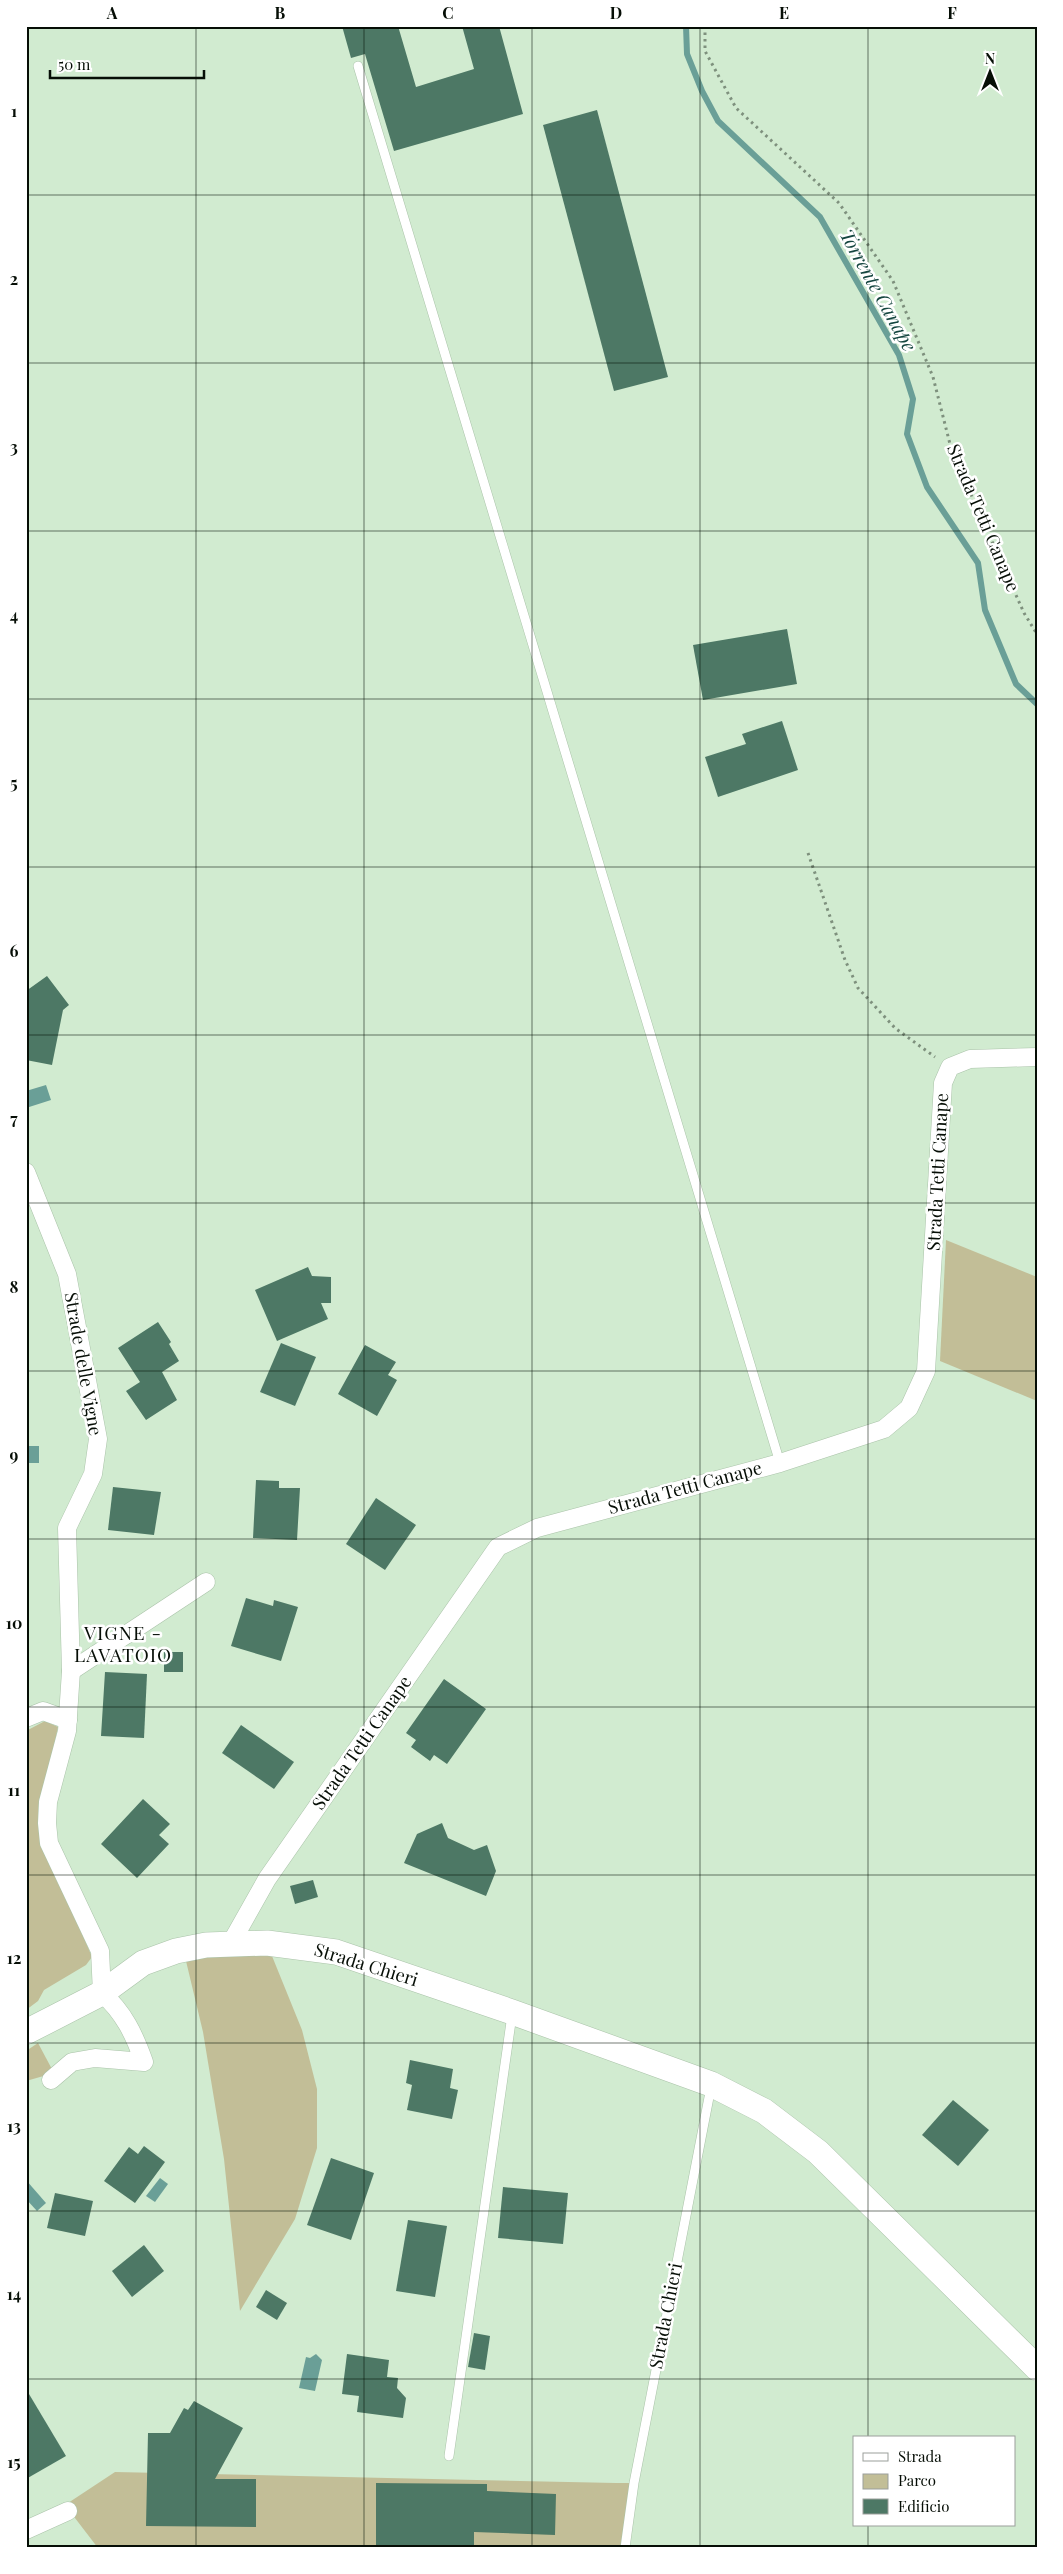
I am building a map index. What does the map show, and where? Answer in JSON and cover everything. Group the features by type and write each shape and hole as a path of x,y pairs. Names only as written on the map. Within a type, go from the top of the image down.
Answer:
{"main road":[{"name":"Strada Chieri","path":"26,2032 102,1993 143,1963 176,1952 206,1945 231,1943 292,1945 336,1952 512,2012 711,2084 764,2111 818,2152 1037,2368"}],"street":[{"name":"Strada Tetti Canape","path":"231,1943 267,1879 498,1547 537,1528 780,1462 884,1429 909,1408 926,1371 943,1082 950,1067 970,1059 1037,1057"},
{"name":"Strade delle Vigne","path":"26,1172 67,1274 98,1439 93,1474 67,1528 71,1670 68,1720 67,1731 48,1802 48,1836 49,1843 100,1952 102,1993"},
{"path":"71,1670 206,1582"},
{"path":"26,1718 43,1711 68,1720"},
{"path":"51,2080 72,2062 95,2058 144,2062 132,2028 118,2007 102,1993"},
{"path":"26,2530 68,2511"}],"lane":[{"path":"358,66 780,1462"},
{"path":"450,2456 512,2012"},
{"name":"Strada Chieri","path":"625,2548 634,2483 711,2084"}],"path":[{"name":"Strada Tetti Canape","path":"705,26 705,51 736,108 838,203 893,281 933,377 952,452 1024,613 1037,634"},
{"path":"808,853 845,960 858,988 895,1028 950,1067"}],"green space":[{"path":"946,1240 1037,1277 1037,1401 940,1361"},
{"path":"45,1721 58,1727 41,1807 44,1843 92,1957 86,1965 44,1990 38,2001 26,2010 26,1731"},
{"path":"227,1954 272,1956 302,2030 317,2089 317,2148 295,2219 240,2311 224,2159 203,2032 186,1961"},
{"path":"38,2043 54,2073 26,2081 26,2051"},
{"path":"115,2472 634,2483 623,2548 98,2548 65,2505"}],"water":[{"path":"46,1085 51,1100 26,1108 26,1091"},
{"path":"26,1446 39,1446 39,1463 26,1463"},
{"path":"160,2178 168,2184 155,2202 146,2196"},
{"path":"26,2180 46,2203 37,2211 26,2199"},
{"path":"316,2354 322,2360 315,2391 299,2388 306,2357 310,2358"}],"building":[{"path":"342,26 398,26 416,87 474,69 462,26 499,26 523,114 394,151 365,54 351,58"},
{"path":"597,110 668,377 614,391 543,125"},
{"path":"787,629 797,684 703,700 693,645"},
{"path":"782,721 798,770 718,797 705,757 746,744 742,734"},
{"path":"47,976 69,1005 63,1010 52,1065 26,1060 26,991"},
{"path":"308,1267 312,1276 331,1277 331,1303 321,1303 328,1319 277,1341 255,1290"},
{"path":"158,1322 171,1342 169,1344 179,1361 162,1372 177,1400 146,1420 126,1391 140,1382 118,1348"},
{"path":"281,1343 316,1357 295,1406 260,1392"},
{"path":"365,1345 396,1362 388,1375 397,1380 377,1416 338,1394"},
{"path":"256,1480 279,1481 279,1488 300,1488 297,1540 253,1538"},
{"path":"113,1487 161,1492 154,1535 108,1530"},
{"path":"376,1498 416,1525 385,1570 346,1544"},
{"path":"246,1598 273,1606 274,1600 298,1607 281,1661 231,1646"},
{"path":"164,1652 183,1652 183,1672 164,1672"},
{"path":"105,1672 147,1674 144,1738 101,1736"},
{"path":"444,1679 486,1709 447,1764 434,1755 430,1761 411,1747 416,1740 406,1733"},
{"path":"241,1725 294,1762 274,1789 222,1753"},
{"path":"143,1799 170,1824 159,1835 169,1844 137,1878 101,1844"},
{"path":"442,1823 448,1838 474,1850 487,1845 496,1871 486,1896 404,1863 417,1834"},
{"path":"313,1880 318,1897 295,1904 290,1886"},
{"path":"410,2060 453,2069 450,2088 458,2090 452,2119 407,2110 412,2085 406,2083"},
{"path":"953,2100 989,2130 958,2166 922,2135"},
{"path":"144,2146 165,2162 135,2203 104,2181 129,2147 138,2154"},
{"path":"331,2158 374,2173 351,2240 307,2225"},
{"path":"503,2187 568,2193 563,2244 498,2238"},
{"path":"55,2193 93,2201 85,2236 47,2228"},
{"path":"408,2220 447,2226 435,2297 396,2291"},
{"path":"144,2245 164,2271 132,2297 112,2271"},
{"path":"266,2290 287,2303 277,2320 256,2307"},
{"path":"474,2333 490,2336 485,2370 468,2367"},
{"path":"347,2354 389,2360 387,2377 398,2378 397,2388 406,2398 403,2418 357,2412 359,2396 342,2394"},
{"path":"26,2389 66,2456 26,2479"},
{"path":"194,2401 243,2428 215,2479 256,2479 256,2527 146,2526 148,2433 170,2433 184,2408 188,2410"},
{"path":"376,2483 487,2484 487,2491 556,2494 555,2535 474,2532 474,2548 376,2548"}],"waterway":[{"name":"Torrente Canape","path":"686,26 687,54 702,91 718,121 820,217 899,355 913,399 907,434 927,487 978,563 985,610 1016,684 1037,704"}],"district":[{"name":"VIGNE - LAVATOIO","path":"123,1644"}]}
